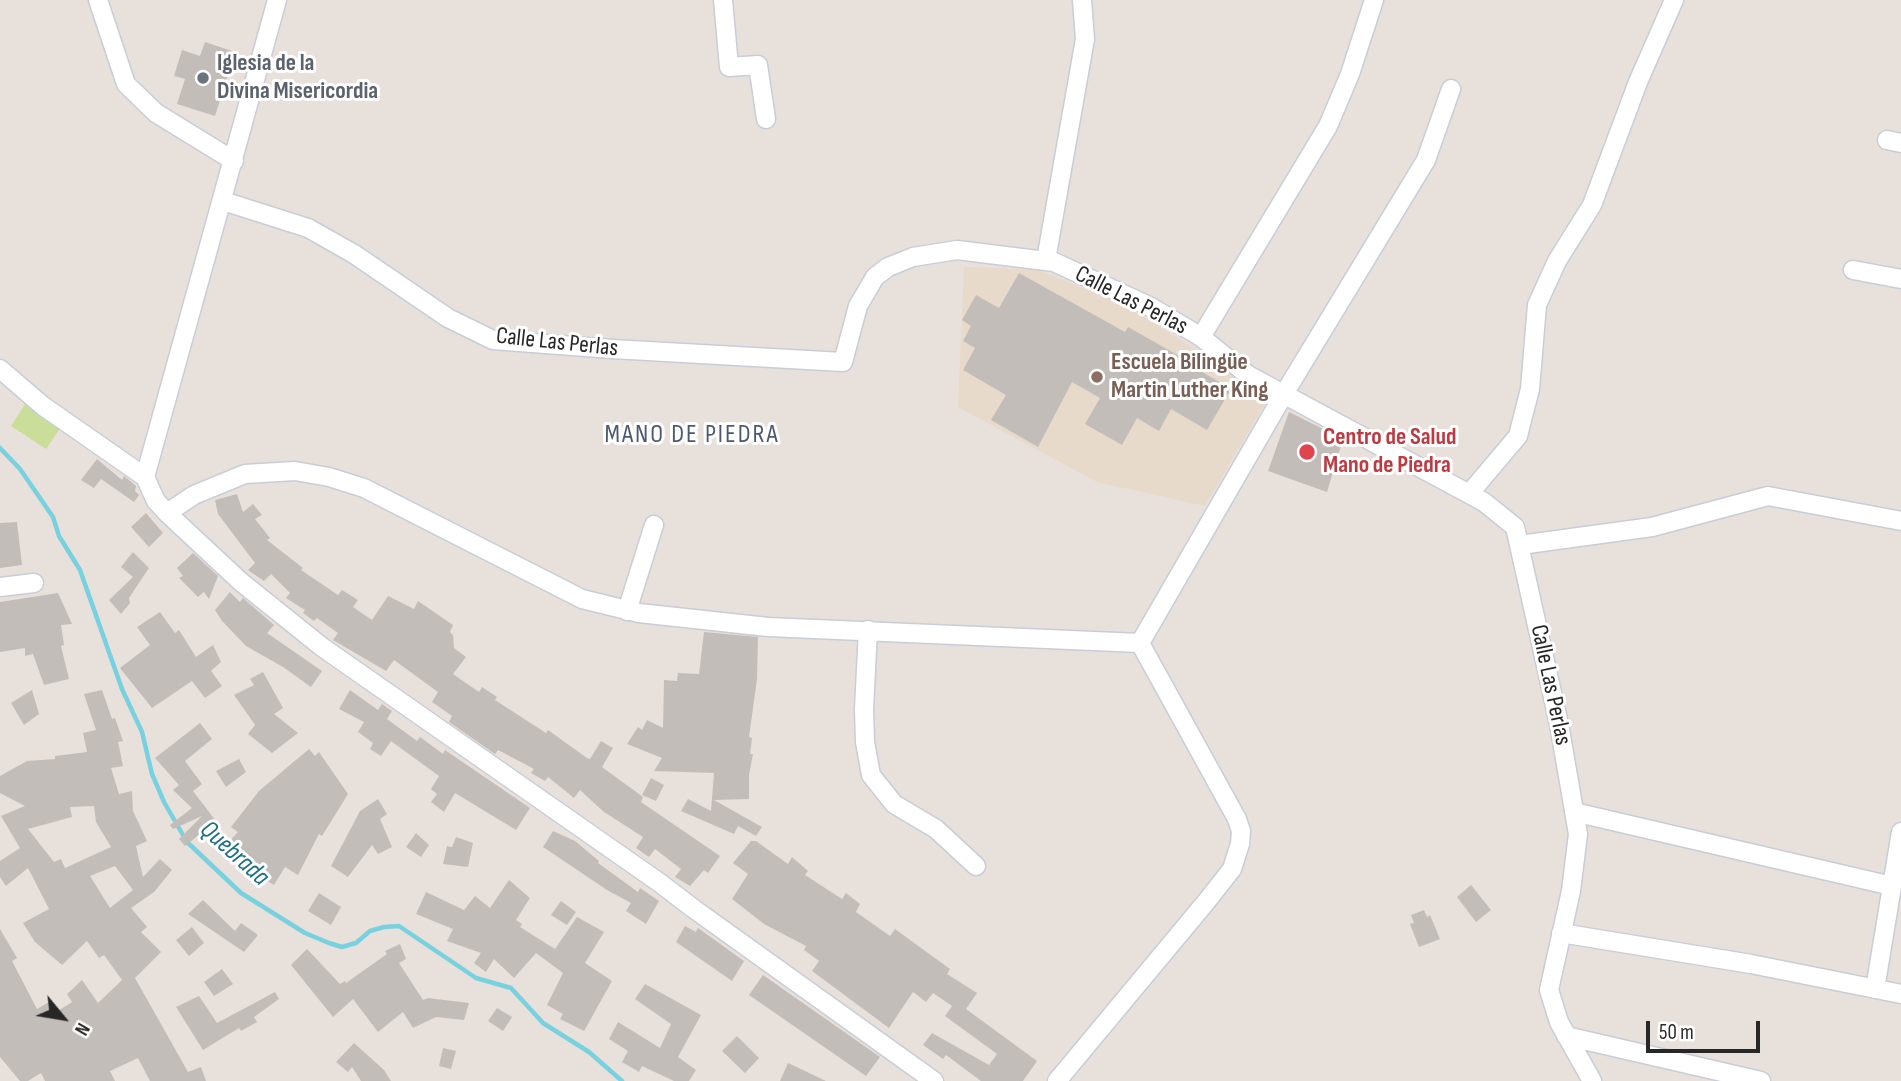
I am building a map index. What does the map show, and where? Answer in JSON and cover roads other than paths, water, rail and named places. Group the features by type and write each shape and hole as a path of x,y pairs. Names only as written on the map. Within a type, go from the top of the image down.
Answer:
{"street":[{"path":"98,0 126,84 156,113 234,161"},
{"path":"145,477 277,0"},
{"path":"723,0 729,67 758,65 766,119"},
{"path":"1046,260 1085,39 1082,0"},
{"path":"1201,337 1328,126 1350,74 1374,0"},
{"path":"1469,494 1518,436 1530,389 1536,305 1557,261 1591,205 1638,82 1674,0"},
{"path":"1140,643 1284,394 1426,160 1451,89"},
{"name":"Calle Las Perlas","path":"223,201 307,228 354,254 448,318 493,340 611,349 843,362 858,306 875,277 888,267 913,257 957,250 1046,260 1151,307 1201,337 1248,375 1469,494 1515,527 1559,723 1578,834 1571,891 1549,990 1559,1022 1592,1081"},
{"path":"1853,270 1901,279"},
{"path":"0,369 43,406 145,477 156,500 167,513 241,582 322,646 660,883 934,1081"},
{"path":"167,513 194,495 245,474 295,471 329,477 364,488 582,599 627,611 768,627 1140,643"},
{"path":"1520,545 1652,527 1768,496 1901,520"},
{"path":"627,611 654,525"},
{"path":"0,587 34,583"},
{"path":"868,630 864,709 865,742 872,775 894,804 936,830 976,866"},
{"path":"1056,1081 1219,886 1232,869 1240,844 1241,831 1237,819 1140,643"},
{"path":"1574,812 1892,886"},
{"path":"1875,989 1901,832"},
{"path":"1561,933 1751,964 1901,994"},
{"path":"1566,1036 1760,1081"}],"waterway":[{"name":"Quebrada","path":"0,448 20,469 53,517 59,536 80,570 122,689 142,732 152,774 164,802 187,842 241,893 305,933 329,943 342,947 356,943 370,931 399,926 476,978 511,988 543,1023 589,1052 622,1081"}],"place":[{"name":"Iglesia de la Divina Misericordia","path":"203,78"},
{"name":"Escuela Bilingüe Martin Luther King","path":"1097,377"},
{"name":"Centro de Salud Mano de Piedra","path":"1307,452"}],"district":[{"name":"MANO DE PIEDRA","path":"692,435"}]}
